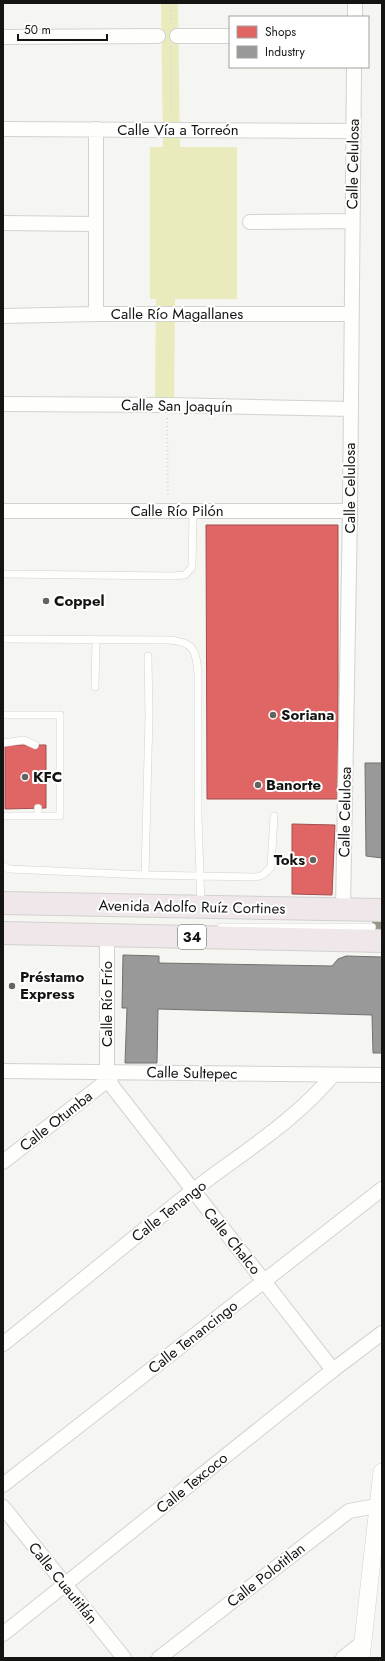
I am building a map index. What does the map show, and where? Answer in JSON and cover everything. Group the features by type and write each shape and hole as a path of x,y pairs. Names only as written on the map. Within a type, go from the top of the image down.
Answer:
{"main road":[{"name":"Avenida Adolfo Ruíz Cortines","path":"3,903 343,909 379,926"},
{"name":"Avenida Adolfo Ruíz Cortines","path":"3,933 107,936 379,926"}],"street":[{"path":"355,3 355,16"},
{"path":"3,37 158,36"},
{"path":"173,36 229,36"},
{"name":"Calle Celulosa","path":"343,909 350,511 354,68"},
{"name":"Calle Vía a Torreón","path":"3,129 353,131"},
{"path":"96,129 96,314"},
{"path":"250,222 352,221"},
{"path":"3,223 95,224"},
{"name":"Calle Río Magallanes","path":"3,316 96,314 351,314"},
{"name":"Calle San Joaquín","path":"3,404 167,405 351,409"},
{"name":"Calle Río Pilón","path":"3,511 350,511"},
{"name":"Calle Río Frío","path":"107,936 108,1075"},
{"name":"Calle Sultepec","path":"3,1071 108,1075 382,1075"},
{"name":"Calle Otumba","path":"3,1162 42,1133 108,1075"},
{"name":"Calle Chalco","path":"108,1075 125,1104 333,1370"},
{"name":"Calle Tenango","path":"3,1344 192,1191 291,1118 312,1099 333,1075"},
{"name":"Calle Tenancingo","path":"3,1485 382,1189"},
{"name":"Calle Texcoco","path":"3,1634 333,1370 382,1333"},
{"path":"343,1658 361,1651 380,1505 382,1472"},
{"name":"Calle Polotitlan","path":"159,1658 349,1511 380,1505"},
{"name":"Calle Cuautitlán","path":"3,1507 64,1586 124,1658"}],"lane":[{"path":"3,574 185,575 192,567 193,511"},
{"path":"3,639 178,641 189,645 193,649 197,657 198,673 198,817 201,907"},
{"path":"95,687 96,641"},
{"path":"145,875 149,716 148,656"},
{"path":"3,715 60,715 60,816 3,816"},
{"path":"3,743 24,740 32,742 35,746"},
{"path":"38,808 38,816"},
{"path":"3,866 9,869 247,878 263,875 268,872 271,867 274,816"},
{"path":"213,927 379,926"}],"path":[{"path":"171,3 173,36 172,130"},
{"path":"167,405 168,511"}],"green space":[{"path":"161,3 178,3 180,147 237,147 237,299 175,299 174,400 155,399 156,299 150,299 150,147 163,147"}],"building: Shops":[{"name":"Soriana","path":"206,525 338,525 338,799 207,799"},
{"name":"KFC","path":"5,745 46,745 46,808 5,809"},
{"name":"Toks","path":"292,824 335,825 332,895 292,894"}],"building: Industry":[{"path":"365,763 382,763 382,858 366,856"},
{"path":"123,955 159,956 159,963 332,966 338,959 346,956 382,957 382,1053 373,1053 372,1015 158,1009 157,1063 125,1063 127,1008 122,1008"}],"building: Other":[{"path":"372,914 382,914 382,932 372,932"}],"place":[{"name":"Coppel","path":"46,601"},
{"name":"Soriana","path":"273,715"},
{"name":"KFC","path":"25,777"},
{"name":"Banorte","path":"258,785"},
{"name":"Toks","path":"313,860"},
{"name":"Préstamo Express","path":"12,986"}]}
